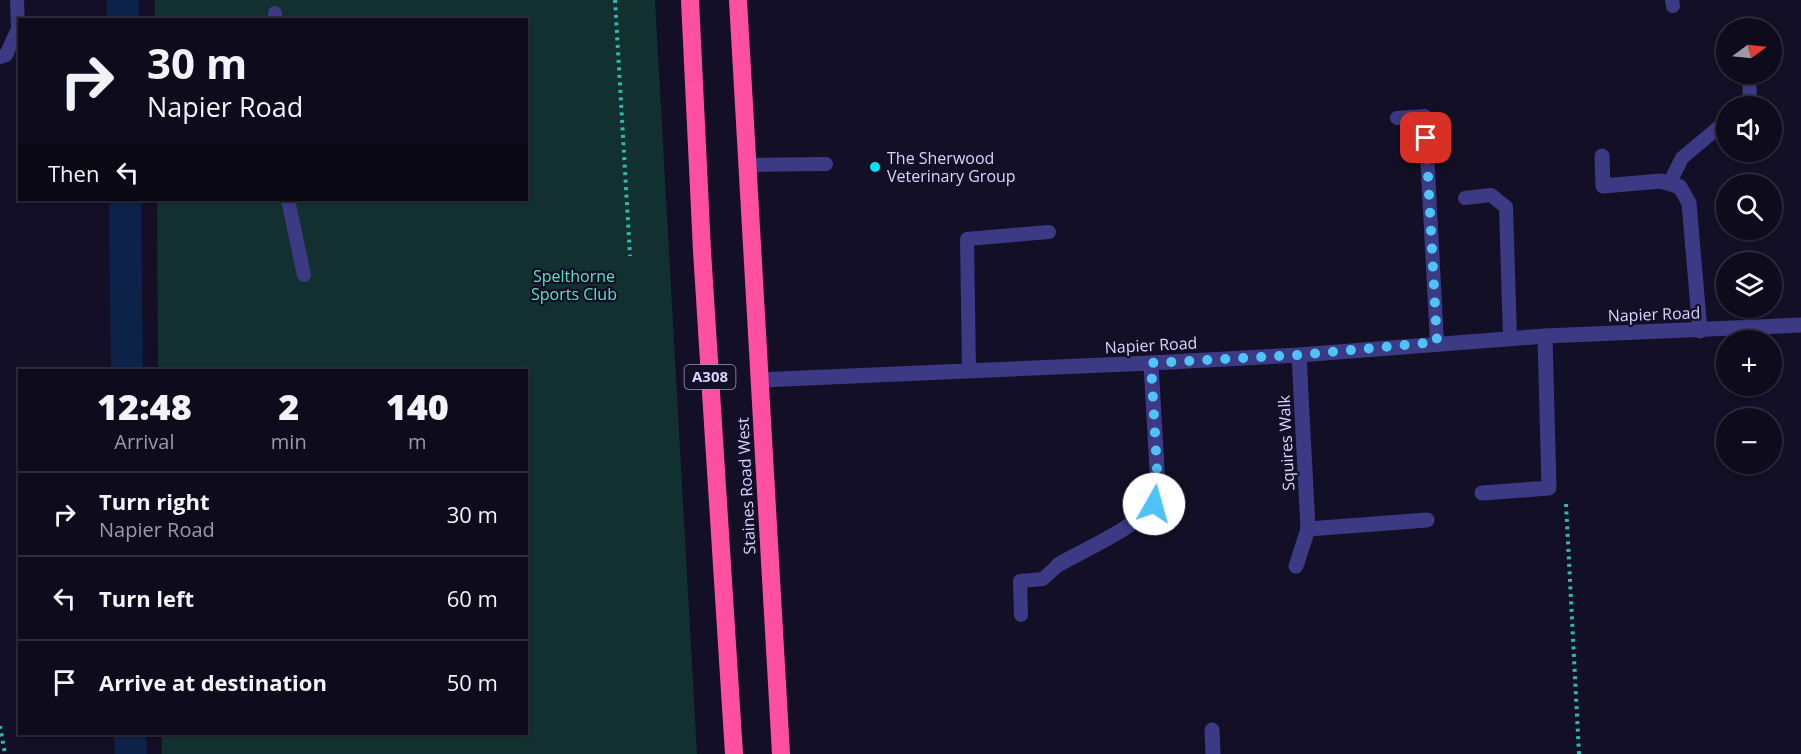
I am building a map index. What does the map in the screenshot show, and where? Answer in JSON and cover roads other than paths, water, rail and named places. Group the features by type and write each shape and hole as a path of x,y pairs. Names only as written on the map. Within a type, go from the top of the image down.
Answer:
{"highway":[{"name":"A308","path":"690,0 702,251 734,754"},
{"name":"Staines Road West","path":"738,0 781,754"}],"street":[{"path":"1602,156 1604,186 1661,181 1680,187 1689,203 1700,331"},
{"name":"Napier Road","path":"759,380 1151,363 1299,355 1437,342 1801,326"},
{"path":"1482,492 1549,488 1545,336"},
{"name":"Squires Walk","path":"1296,566 1308,530 1299,355"},
{"path":"1058,565 1099,540 1119,534 1154,504 1158,487 1151,363"},
{"path":"1308,530 1427,520"},
{"path":"1212,730 1213,754"}],"lane":[{"path":"0,57 6,55 18,29 17,0"},
{"path":"1397,118 1425,116 1437,342"},
{"path":"1670,183 1682,158 1716,129"},
{"path":"747,165 826,164"},
{"path":"1465,198 1491,195 1506,207 1510,338"},
{"path":"288,201 304,275"},
{"path":"969,371 968,239 1049,232"},
{"path":"1021,615 1020,581 1043,579 1058,565"}],"waterway":[{"path":"123,0 123,18"},
{"path":"125,201 127,369"},
{"path":"130,735 131,754"}],"place":[{"name":"The Sherwood Veterinary Group","path":"875,167"}],"park label":[{"name":"Spelthorne Sports Club","path":"574,285"}]}
